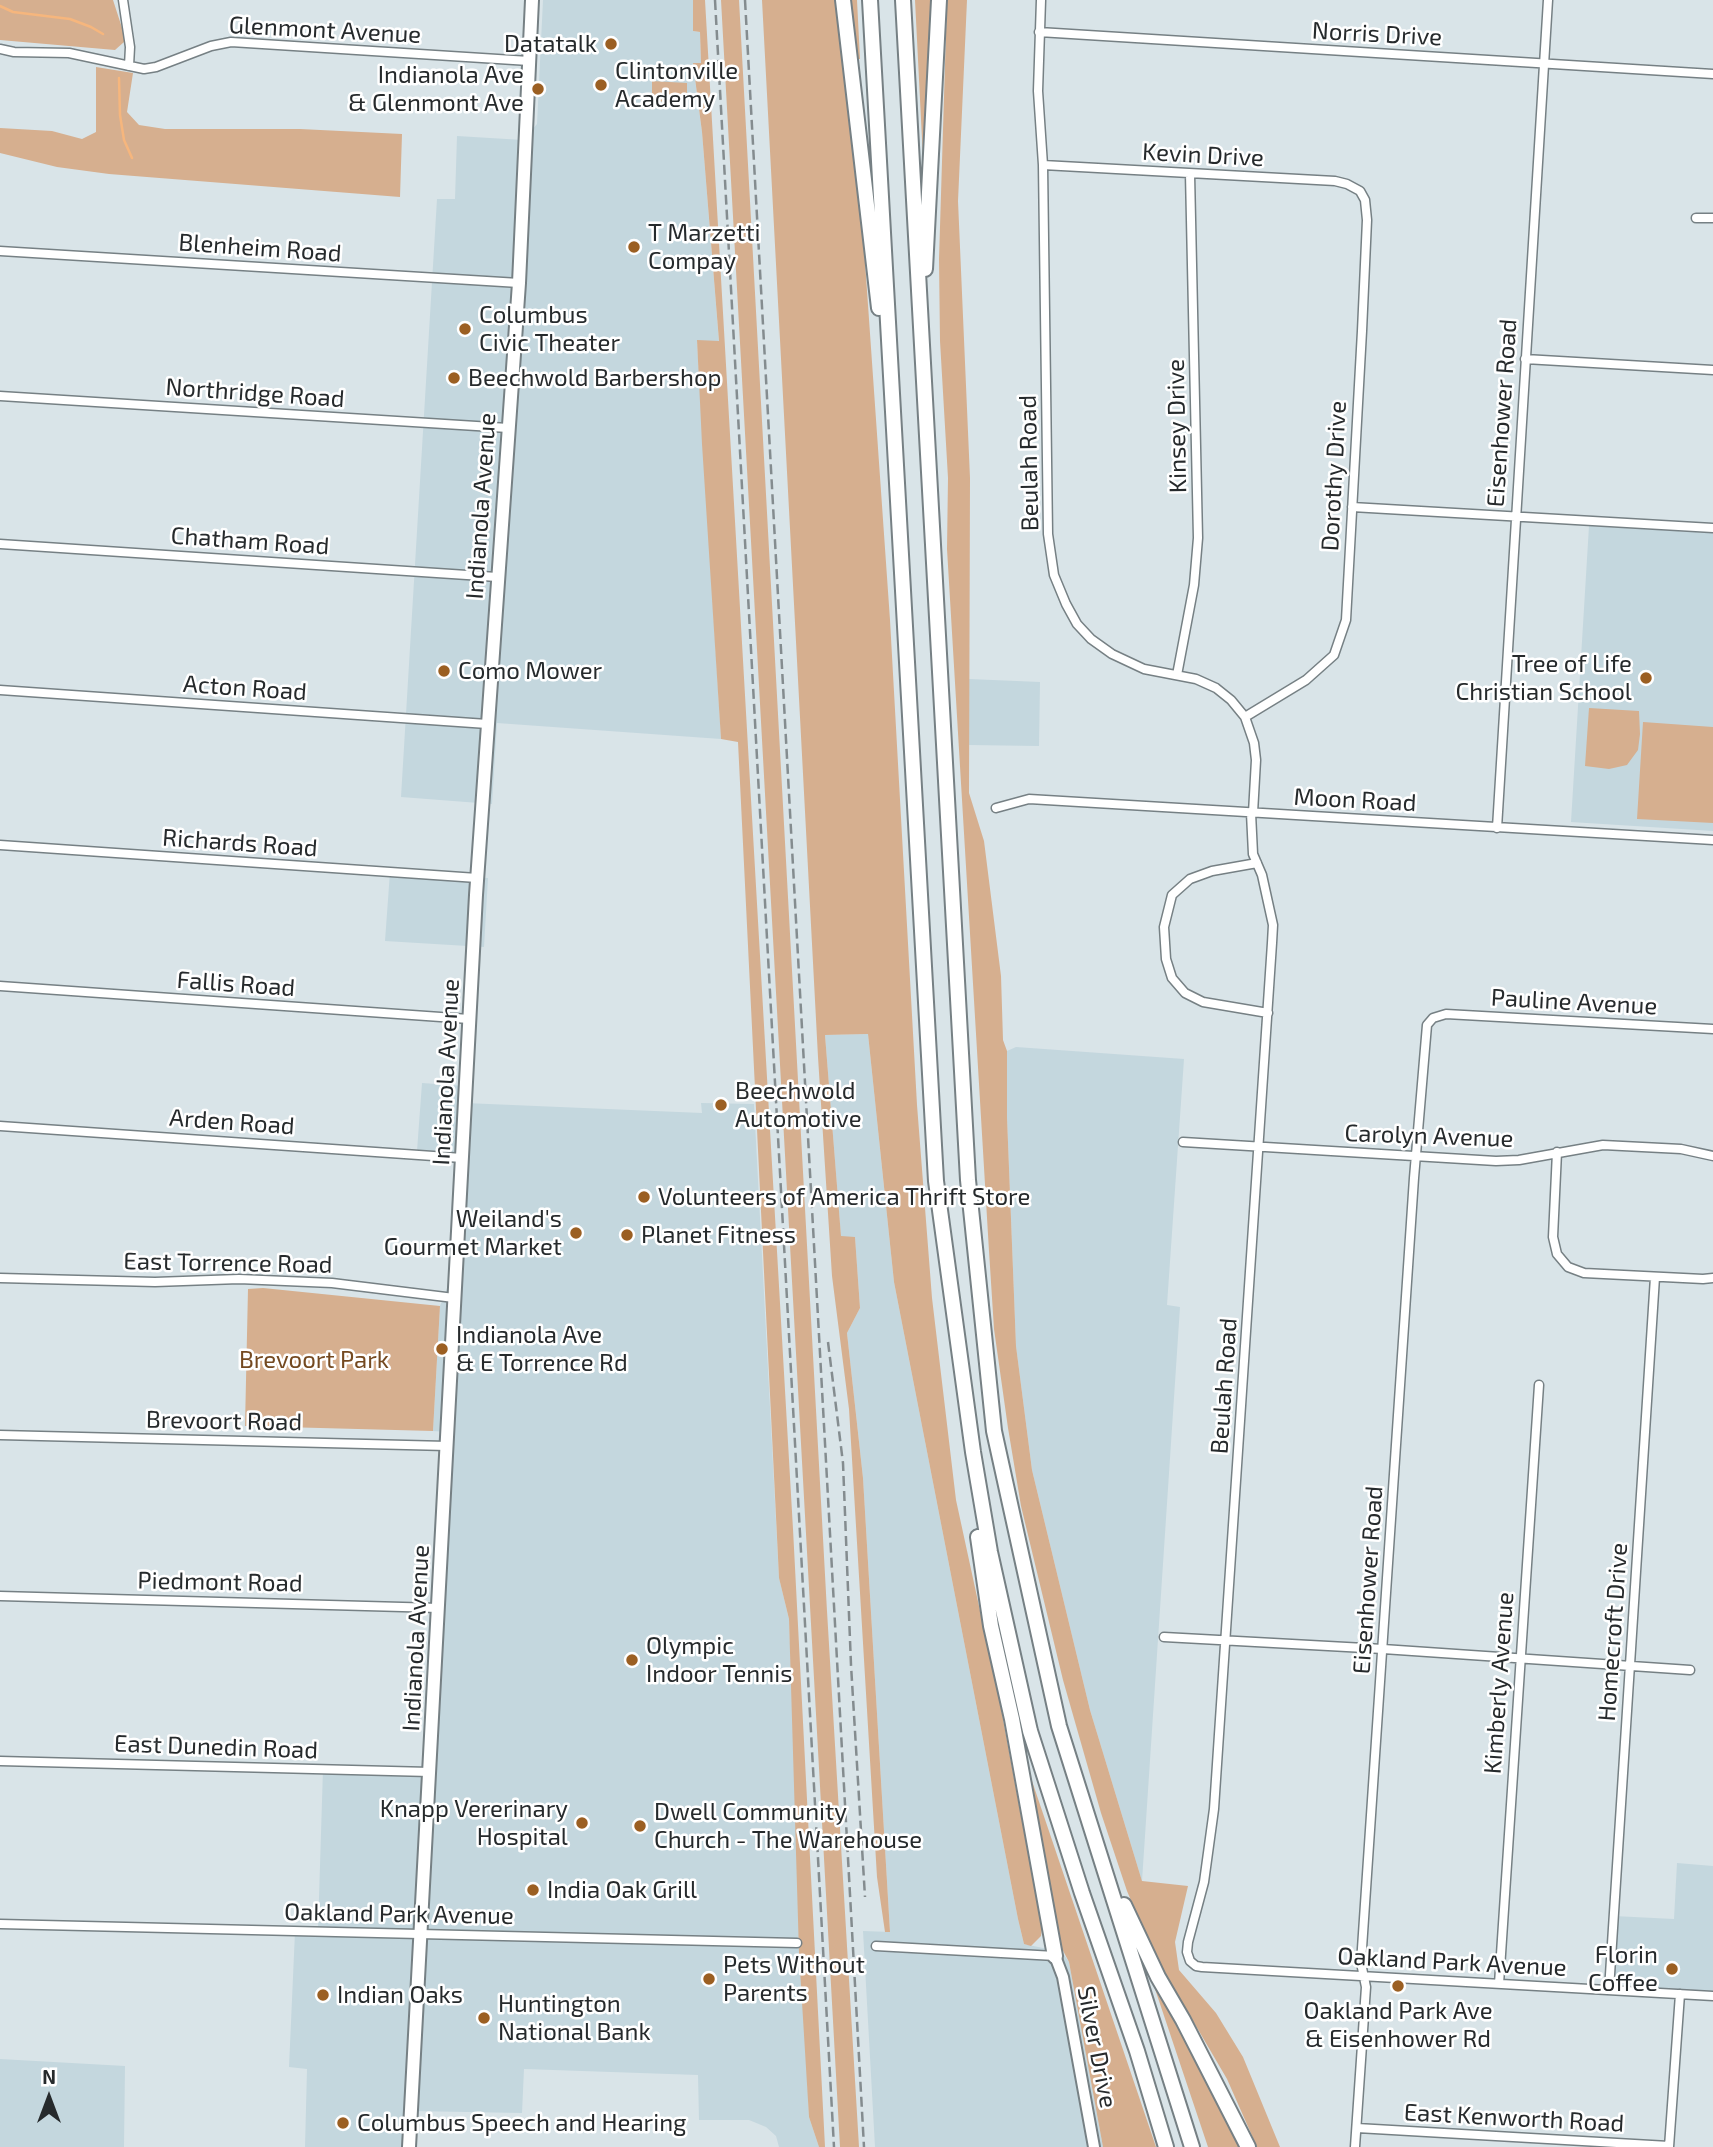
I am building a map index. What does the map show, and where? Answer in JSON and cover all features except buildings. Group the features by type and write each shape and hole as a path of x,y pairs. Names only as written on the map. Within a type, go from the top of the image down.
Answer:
{"highway":[{"path":"843,0 872,262 892,396"},
{"path":"870,0 936,1181 973,1452 990,1552 1030,1731 1137,2051 1166,2147"},
{"path":"903,0 968,1180 994,1431 1059,1727 1192,2147"},
{"path":"921,348 939,0"},
{"path":"973,1452 972,1496 991,1626 1012,1719 1055,1956"},
{"path":"1094,1836 1158,1977 1184,2020 1248,2147"}],"main road":[{"name":"Indianola Avenue","path":"409,2147 477,878 519,283 532,0"}],"street":[{"path":"123,0 130,47 129,66"},
{"name":"Beulah Road","path":"1041,0 1038,91 1043,165 1048,534 1054,575 1077,624 1091,639 1124,662 1144,669 1196,679 1216,688 1231,700 1245,717 1254,743 1256,760 1252,813 1253,854 1262,875 1273,925 1214,1809 1204,1882 1188,1942 1190,1961"},
{"name":"Eisenhower Road","path":"1497,828 1548,0"},
{"name":"Norris Drive","path":"1039,32 1713,74"},
{"name":"Glenmont Avenue","path":"0,49 14,52 69,53 149,69 211,46 231,42 529,61"},
{"name":"Kevin Drive","path":"1043,165 1335,181 1360,191"},
{"name":"Kinsey Drive","path":"1177,675 1194,585 1198,538 1190,174"},
{"name":"Dorothy Drive","path":"1245,717 1306,680 1334,655 1346,620 1367,220 1365,200 1360,191"},
{"path":"1696,218 1713,218"},
{"name":"Blenheim Road","path":"0,251 519,283"},
{"path":"1525,359 1713,370"},
{"name":"Northridge Road","path":"0,396 508,428"},
{"path":"1352,507 1713,528"},
{"name":"Chatham Road","path":"0,544 497,577"},
{"name":"Acton Road","path":"0,690 487,724"},
{"name":"Moon Road","path":"996,808 1029,799 1713,840"},
{"name":"Richards Road","path":"0,845 477,878"},
{"path":"1257,863 1212,871 1190,879 1172,895 1164,927 1166,960 1172,978 1185,993 1194,998 1229,1008 1268,1013"},
{"name":"Fallis Road","path":"0,986 469,1019"},
{"name":"Pauline Avenue","path":"1433,1018 1439,1014 1461,1014 1713,1029"},
{"name":"Eisenhower Road","path":"1355,2147 1366,1991 1361,1964 1424,1035 1433,1018"},
{"name":"Arden Road","path":"0,1126 462,1158"},
{"name":"Carolyn Avenue","path":"1184,1142 1496,1161 1519,1160 1603,1145 1681,1149 1713,1156"},
{"path":"1557,1152 1553,1237 1557,1254 1568,1267 1584,1273 1713,1278"},
{"name":"Homecroft Drive","path":"1609,1990 1655,1277"},
{"name":"East Torrence Road","path":"0,1278 155,1282 239,1279 332,1283 454,1298"},
{"name":"Kimberly Avenue","path":"1499,1984 1539,1385"},
{"name":"Brevoort Road","path":"0,1435 447,1446"},
{"name":"Piedmont Road","path":"0,1596 439,1608"},
{"path":"1164,1637 1383,1648 1690,1670"},
{"name":"East Dunedin Road","path":"0,1761 430,1772"},
{"name":"Oakland Park Avenue","path":"0,1924 797,1943"},
{"path":"876,1946 1055,1956"},
{"name":"Silver Drive","path":"1055,1956 1063,1977 1094,2147"},
{"name":"Oakland Park Avenue","path":"1190,1961 1202,1968 1713,1996"},
{"path":"1669,2147 1680,1994"},
{"name":"East Kenworth Road","path":"1356,2128 1669,2147"}],"shaded area":[{"path":"543,0 693,0 693,31 700,32 701,63 693,64 702,132 719,342 697,341 721,739 497,723 492,804 401,797 437,199 455,199 457,136 523,140 537,124"},
{"name":"Tree of Life Christian School","path":"1589,526 1713,533 1713,831 1571,822"},
{"path":"969,679 1040,682 1039,746 969,745"},
{"path":"390,872 488,878 484,947 385,941"},
{"path":"868,1034 894,1282 1018,1919 1024,1944 1062,1952 1069,1962 1103,2147 875,2147 863,1931 890,1932 863,1478 847,1333 860,1308 855,1237 841,1237 825,1035"},
{"path":"1016,1047 1184,1059 1167,1305 1180,1307 1142,1881 1090,1710 1032,1470 1016,1346 1007,1117 1007,1051"},
{"path":"422,1083 464,1086 460,1155 417,1151"},
{"path":"465,1103 702,1113 701,1103 754,1104 779,1578 789,1619 809,2117 819,2147 779,2147 776,2136 766,2127 749,2120 699,2120 698,2075 524,2069 522,2113 412,2111 409,2147 305,2147 307,2069 289,2067 295,1932 318,1930 323,1769 430,1771 448,1432 433,1431 440,1306 456,1266"},
{"path":"1677,1863 1713,1866 1713,1995 1609,1989 1614,1916 1674,1919"},
{"path":"0,2059 125,2066 124,2147 0,2147"}],"green space":[{"path":"0,0 113,0 124,42 115,50 0,40"},
{"path":"693,0 705,0 793,1529 825,2147 819,2147 809,2117 799,1953 789,1619 779,1578 738,742 721,739 702,444 697,340 719,341 702,132 693,63 701,63 700,32 693,31"},
{"path":"721,0 739,0 859,2147 840,2147"},
{"path":"762,0 835,0 856,156 865,262 890,620 917,1105 932,1298 956,1500 1000,1703 1042,1929 1041,1936 1031,1946 1024,1944 1018,1919 894,1282 868,1034 825,1035 841,1236 855,1237 860,1308 847,1333 863,1478 890,1932 885,1932 877,1877 849,1409 832,1276 818,1057"},
{"path":"849,0 857,0 860,59 856,59"},
{"path":"915,0 933,0 927,159 923,159"},
{"path":"947,0 967,0 958,201 970,478 969,793 984,841 1001,976 1003,1040 1007,1051 1016,1346 1032,1470 1090,1710 1142,1881 1188,1886 1175,1942 1179,1970 1216,2013 1243,2057 1280,2147 1257,2147 1227,2079 1155,1956 1127,1891 1101,1813 1063,1680 1021,1506 1008,1428 994,1329 947,549 948,478 940,341 939,259"},
{"path":"96,67 133,73 127,112 139,125 165,129 300,129 402,134 400,197 109,174 57,167 0,153 0,128 52,131 82,139 96,132"},
{"path":"652,81 687,83 687,103 652,101"},
{"path":"1589,708 1639,711 1638,750 1627,765 1609,769 1585,766"},
{"path":"1643,722 1713,727 1713,823 1637,819"},
{"name":"Brevoort Park","path":"263,1288 440,1306 433,1431 245,1426 248,1289"},
{"path":"1029,1781 1032,1781 1156,2147 1103,2147 1069,1962 1059,1943"},
{"path":"1154,1978 1243,2147 1208,2147 1152,1980"}],"waterway":[{"path":"0,6 13,12 70,19 103,34"},
{"path":"119,78 124,140 132,158"}],"railway":[{"path":"715,0 834,2147"},
{"path":"745,0 864,2147"},
{"path":"828,1342 843,1463 851,1665 865,1897"}],"place":[{"name":"Datatalk","path":"611,44"},
{"name":"Clintonville Academy","path":"601,85"},
{"name":"Indianola Ave & Glenmont Ave","path":"538,89"},
{"name":"T Marzetti Compay","path":"634,247"},
{"name":"Columbus Civic Theater","path":"465,329"},
{"name":"Beechwold Barbershop","path":"454,378"},
{"name":"Como Mower","path":"444,671"},
{"name":"Tree of Life Christian School","path":"1646,678"},
{"name":"Beechwold Automotive","path":"721,1105"},
{"name":"Volunteers of America Thrift Store","path":"644,1197"},
{"name":"Weiland's Gourmet Market","path":"576,1233"},
{"name":"Planet Fitness","path":"627,1235"},
{"name":"Indianola Ave & E Torrence Rd","path":"442,1349"},
{"name":"Olympic Indoor Tennis","path":"632,1660"},
{"name":"Knapp Vererinary Hospital","path":"582,1823"},
{"name":"Dwell Community Church - The Warehouse","path":"640,1826"},
{"name":"India Oak Grill","path":"533,1890"},
{"name":"Florin Coffee","path":"1672,1969"},
{"name":"Pets Without Parents","path":"709,1979"},
{"name":"Oakland Park Ave & Eisenhower Rd","path":"1398,1986"},
{"name":"Indian Oaks","path":"323,1995"},
{"name":"Huntington National Bank","path":"484,2018"},
{"name":"Columbus Speech and Hearing","path":"343,2123"}]}
